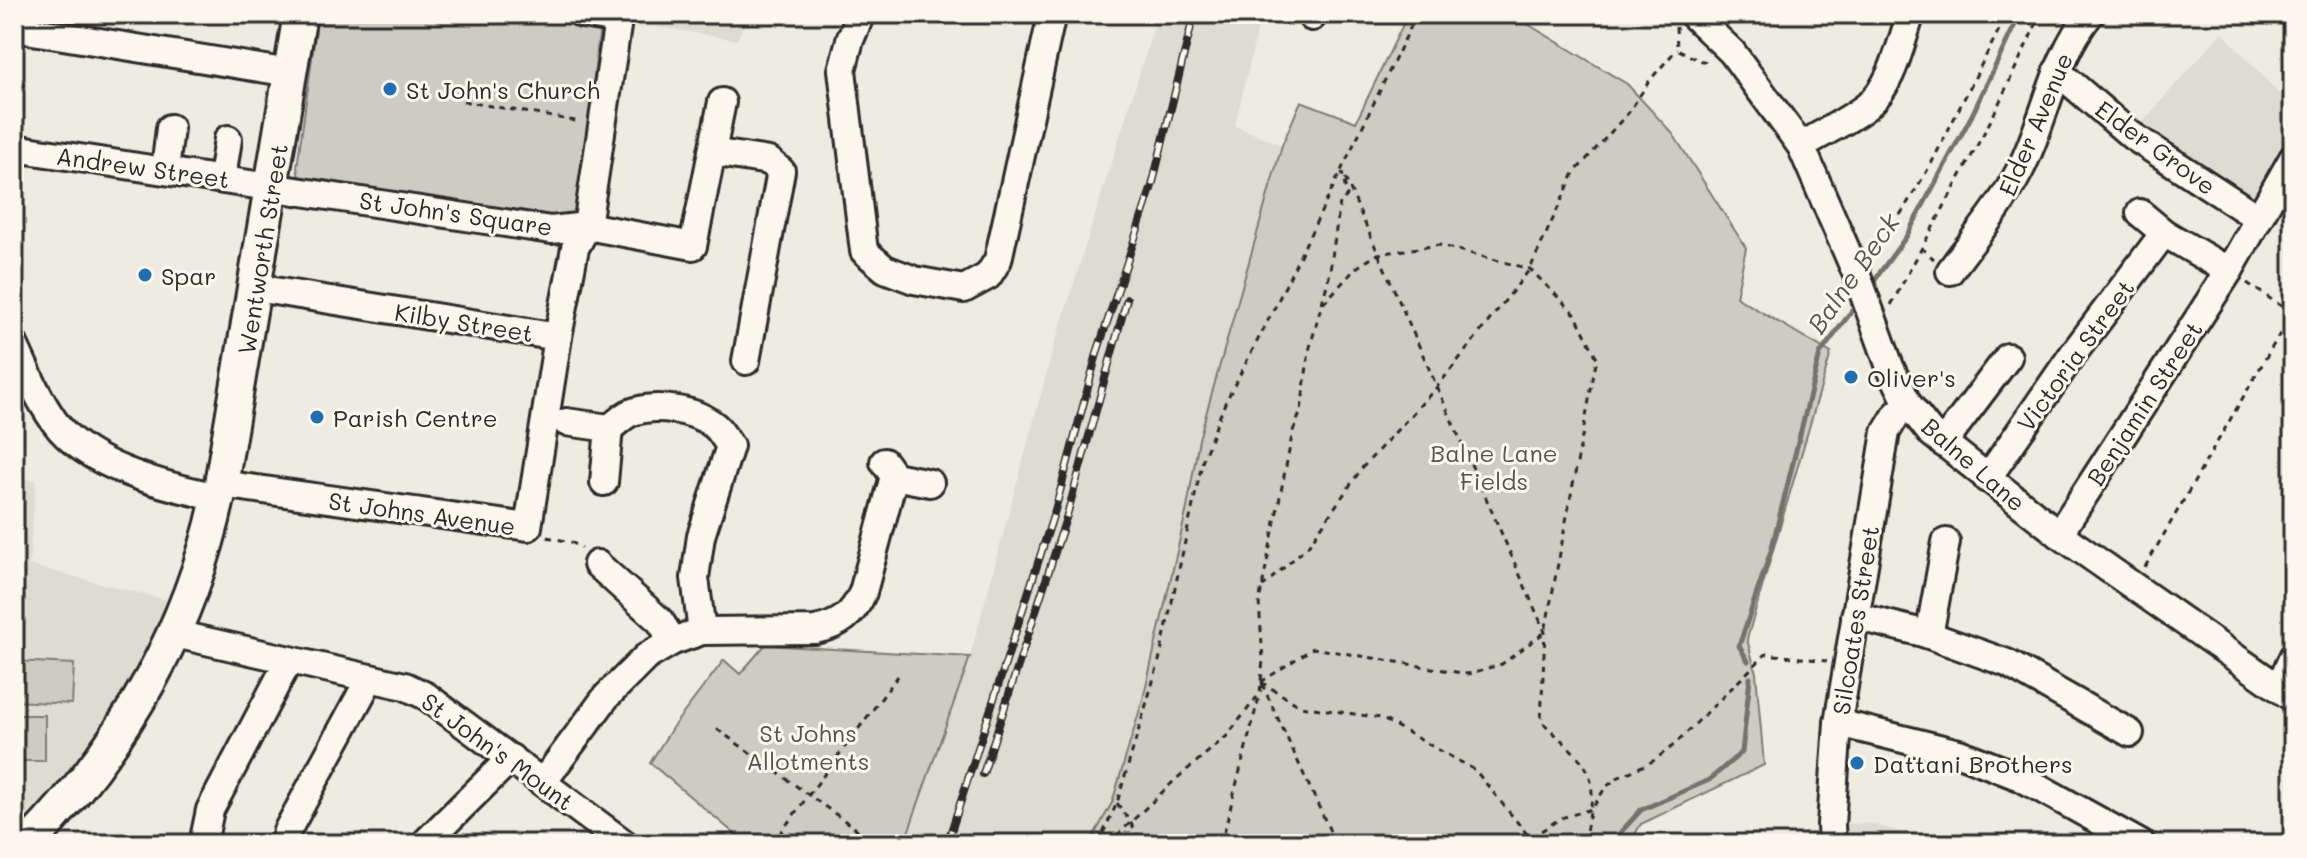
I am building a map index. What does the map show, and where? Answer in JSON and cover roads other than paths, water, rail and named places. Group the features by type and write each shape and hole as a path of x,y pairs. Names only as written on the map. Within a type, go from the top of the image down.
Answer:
{"main road":[{"name":"Wentworth Street","path":"28,844 81,785 138,704 175,634 195,581 220,491 300,14"}],"street":[{"name":"St John's Square","path":"272,186 551,230 587,226 618,20 582,14"},
{"path":"861,14 842,70 864,251 885,269 914,280 964,289 988,276 998,260 1052,14"},
{"name":"Balne Lane","path":"1692,14 1732,52 1801,146 1908,404 1930,432 2059,534 2286,692"},
{"path":"1801,146 1867,105 1879,93 1911,14"},
{"name":"Elder Avenue","path":"1950,271 2001,203 2021,168 2066,49 2090,14"},
{"path":"18,24 290,73"},
{"name":"Elder Grove","path":"2057,71 2131,135 2258,218"},
{"path":"587,226 693,246 722,102"},
{"path":"165,170 170,128"},
{"path":"222,178 228,139"},
{"name":"Andrew Street","path":"14,148 272,186"},
{"path":"712,152 769,161 781,171 746,361"},
{"name":"Benjamin Street","path":"2059,534 2229,271 2293,158"},
{"path":"2140,213 2164,233 2229,271"},
{"name":"Kilby Street","path":"256,288 558,337 575,248 587,226"},
{"name":"Victoria Street","path":"1987,479 2073,354 2164,233"},
{"name":"St Johns Avenue","path":"14,344 55,423 80,448 145,478 220,491 528,527 558,337"},
{"path":"1943,443 2008,357"},
{"name":"Silcoates Street","path":"1838,844 1838,723 1847,664 1886,432 1897,414 1908,404"},
{"path":"566,422 609,428 629,413 648,409 677,411 700,416 740,442 701,536 695,578 702,631"},
{"path":"604,482 609,428"},
{"path":"543,782 606,697 646,657 673,641 702,631 742,641 815,630 831,627 856,609 863,592 889,469 930,483"},
{"path":"1923,633 1931,625 1946,542"},
{"path":"597,564 660,621 673,641"},
{"path":"1855,616 1923,633 2007,663 2130,733"},
{"name":"St John's Mount","path":"175,634 405,686 426,696 623,844"},
{"path":"2286,692 2293,657"},
{"path":"203,844 210,810 289,660"},
{"path":"284,844 287,831 370,678"},
{"path":"1838,723 1959,753 2020,777 2141,844"},
{"path":"424,844 511,758"}],"waterway":[{"name":"Balne Beck","path":"1870,286 1906,237 1972,115 2020,14"},
{"name":"Balne Beck","path":"1748,661 1739,646 1771,551 1820,354 1857,304"},
{"name":"Balne Beck","path":"1620,844 1619,834 1641,810 1709,780 1742,752 1750,678"}],"railway":[{"path":"947,844 1055,510 1098,350 1152,186 1194,14"},
{"path":"983,774 1067,515 1127,299"}],"place":[{"name":"St John's Church","path":"390,89"},
{"name":"Spar","path":"145,275"},
{"name":"Oliver's","path":"1851,377"},
{"name":"Parish Centre","path":"317,417"},
{"name":"Dattani Brothers","path":"1857,763"}],"park label":[{"name":"Balne Lane Fields","path":"1494,466"},
{"name":"St Johns Allotments","path":"808,746"}]}
